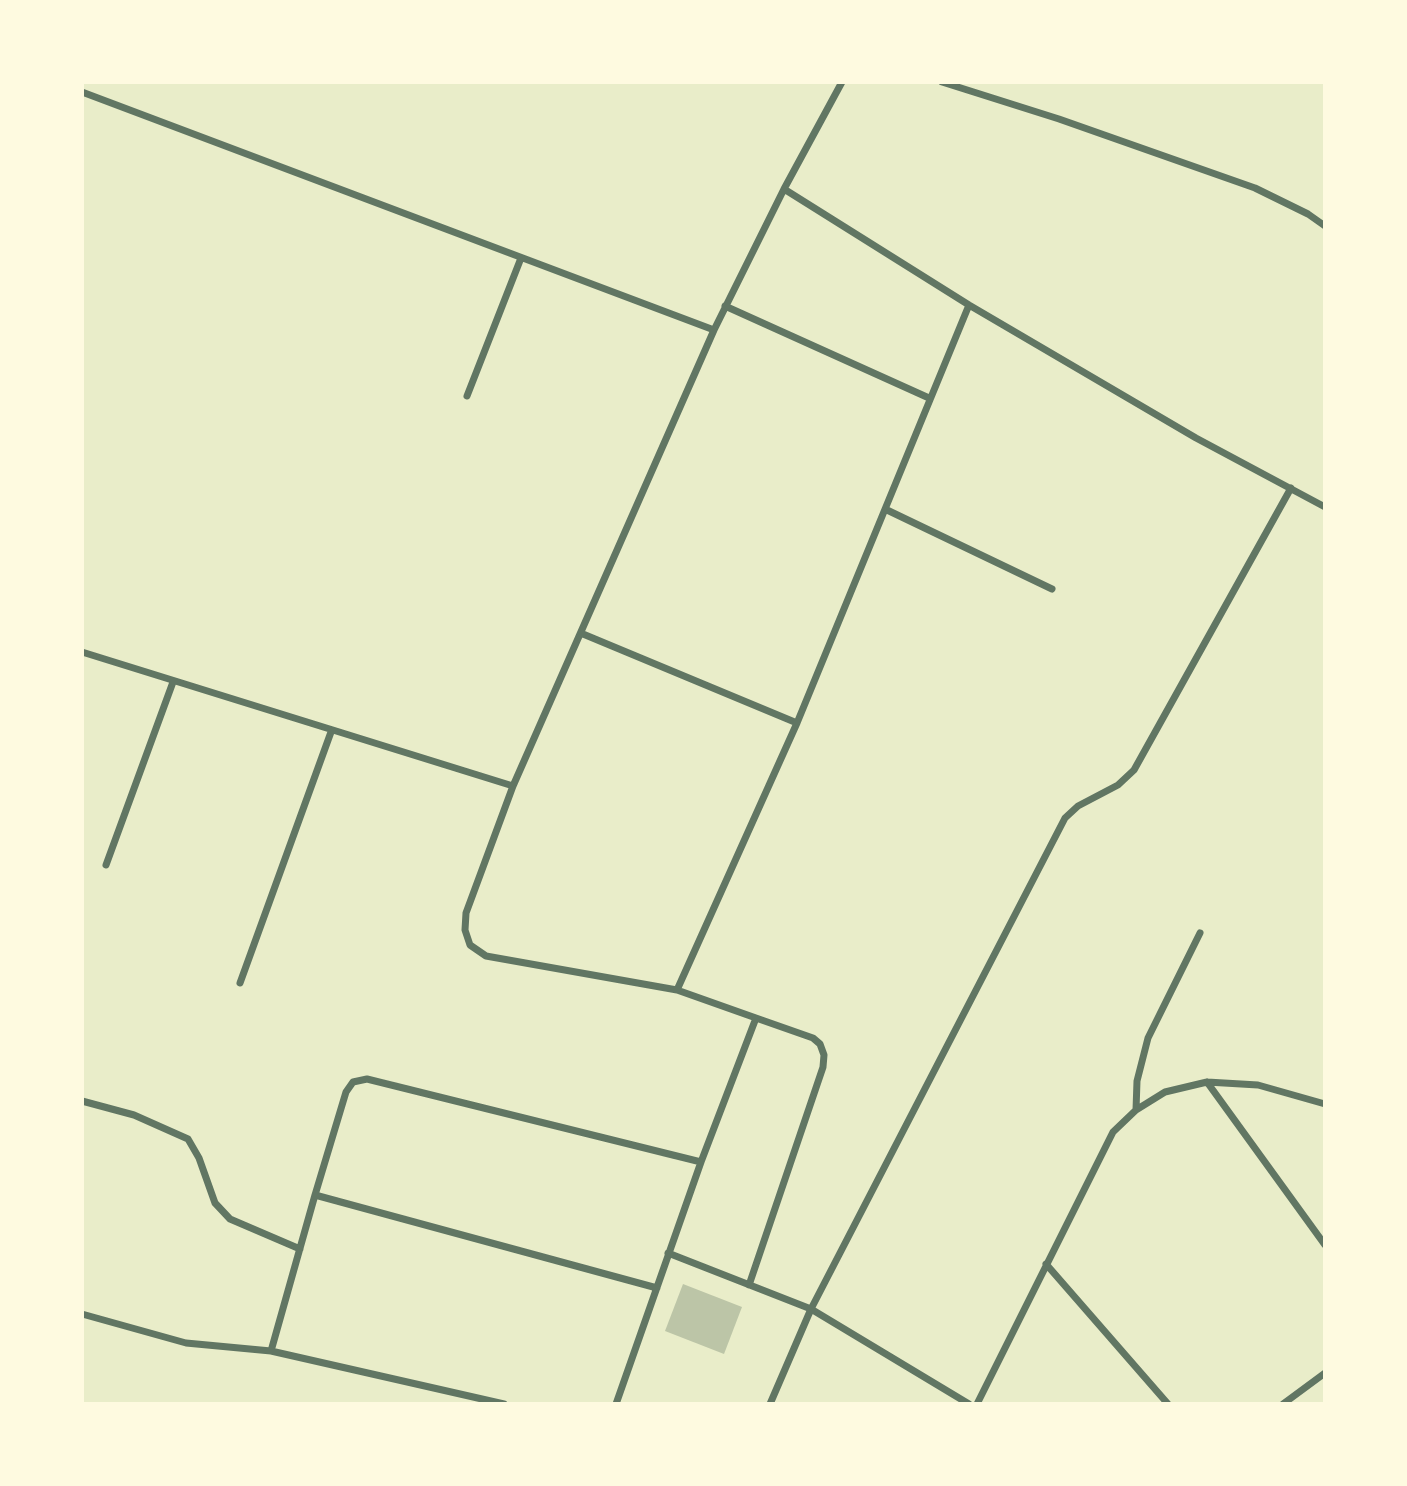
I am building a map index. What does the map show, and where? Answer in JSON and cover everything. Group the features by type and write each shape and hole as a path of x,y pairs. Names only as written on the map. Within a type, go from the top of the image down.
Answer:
{"street":[{"path":"750,1285 823,1067 824,1055 820,1044 813,1038 677,990 485,956 470,945 465,929 466,913 513,786 583,634 713,330 842,82"},
{"path":"942,82 1059,119 1255,188 1308,214 1325,226"},
{"path":"82,92 713,330"},
{"path":"784,189 969,305 1196,438 1325,507"},
{"path":"467,396 521,258"},
{"path":"677,990 797,723 887,510 929,398 969,305"},
{"path":"725,306 929,398"},
{"path":"769,1404 811,1309 1065,818 1078,806 1118,785 1133,769 1291,488"},
{"path":"887,510 1052,589"},
{"path":"583,634 797,723"},
{"path":"82,652 331,732 513,786"},
{"path":"106,865 173,682"},
{"path":"240,983 331,732"},
{"path":"1136,1110 1138,1081 1148,1038 1200,933"},
{"path":"616,1404 701,1162 756,1018"},
{"path":"271,1351 346,1092 353,1082 367,1079 701,1162"},
{"path":"1208,1082 1325,1245"},
{"path":"977,1404 1113,1132 1136,1110 1165,1092 1208,1082 1258,1085 1325,1104"},
{"path":"82,1101 134,1115 188,1139 199,1158 215,1203 230,1219 300,1250"},
{"path":"315,1195 657,1289"},
{"path":"668,1253 811,1309 969,1404"},
{"path":"1046,1264 1168,1404"},
{"path":"82,1314 186,1343 271,1351 504,1404"},
{"path":"1283,1404 1325,1373"}],"building":[{"path":"683,1284 742,1307 724,1354 665,1331"}]}
